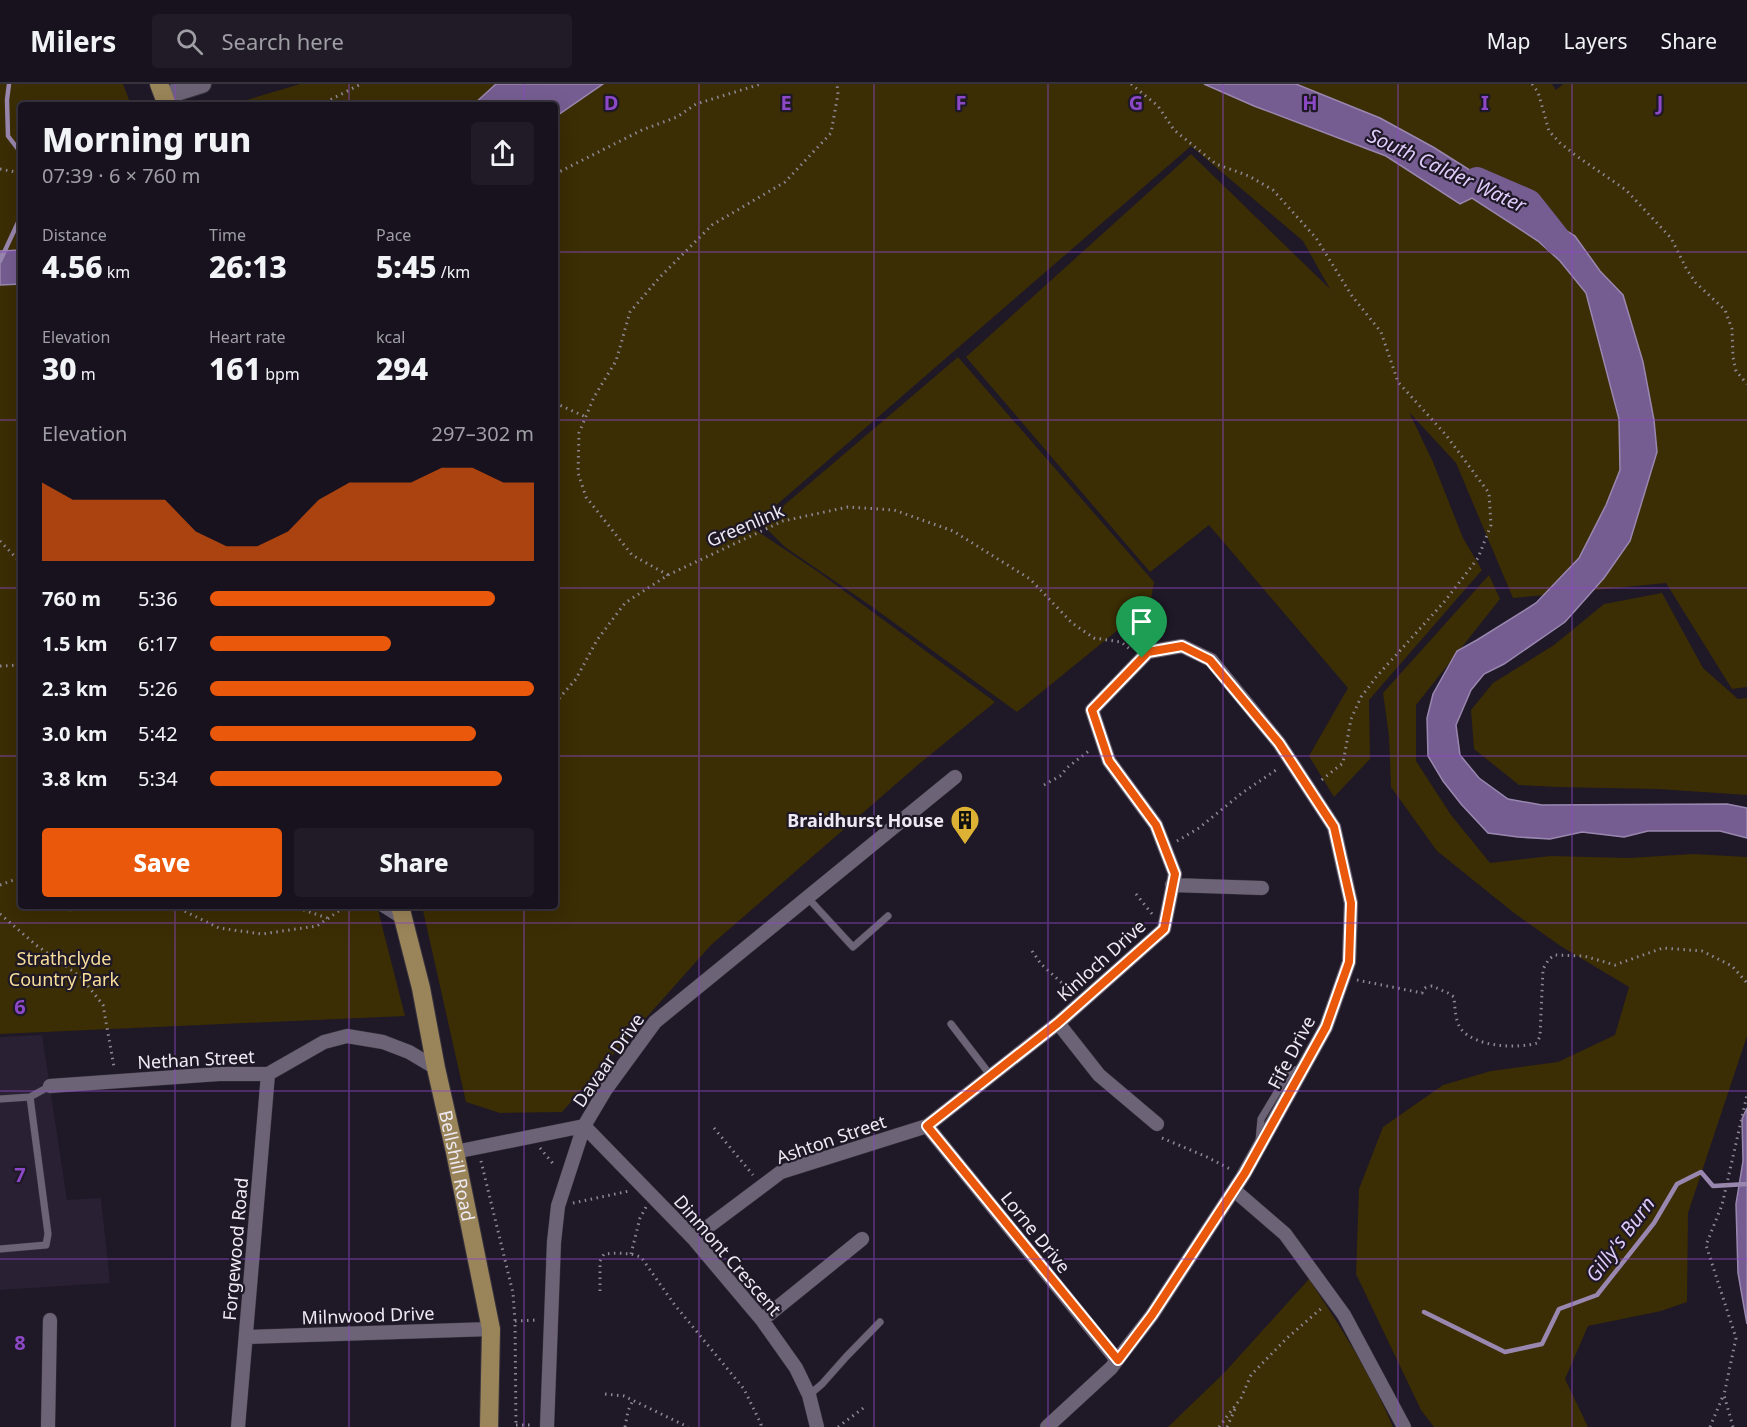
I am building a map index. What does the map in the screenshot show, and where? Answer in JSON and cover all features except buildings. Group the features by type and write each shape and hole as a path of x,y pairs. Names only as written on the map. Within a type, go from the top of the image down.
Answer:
{"main road":[{"name":"Bellshill Road","path":"402,915 456,1152 491,1329 489,1427"}],"street":[{"path":"163,95 202,84"},
{"name":"Kinloch Drive","path":"927,1126 1058,1023 1164,929 1175,874 1156,825 1109,761 1092,710 1148,652 1182,646 1210,660"},
{"name":"Fife Drive","path":"1047,1427 1118,1360 1152,1315 1234,1190 1326,1027 1349,962 1351,903 1334,827 1279,743 1210,660"},
{"name":"Davaar Drive","path":"548,1427 554,1242 558,1206 584,1126 606,1089 655,1022 955,777"},
{"path":"1173,885 1262,888"},
{"path":"1058,1023 1099,1075 1157,1124"},
{"name":"Nethan Street","path":"50,1086 219,1074 268,1074 324,1042 348,1036 383,1042 409,1052 436,1068"},
{"name":"Forgewood Road","path":"238,1427 268,1074"},
{"path":"456,1152 584,1126"},
{"name":"Dinmont Crescent","path":"584,1126 693,1238 762,1320 796,1368 809,1395 817,1427"},
{"name":"Ashton Street","path":"693,1238 781,1172 927,1126"},
{"name":"Lorne Drive","path":"927,1126 1118,1360"},
{"path":"1234,1190 1285,1234 1344,1315 1404,1427"},
{"path":"762,1320 862,1239"},
{"path":"48,1427 50,1320"},
{"name":"Milnwood Drive","path":"246,1337 491,1329"}],"lane":[{"path":"807,897 853,947 888,915"},
{"path":"386,909 402,915"},
{"path":"951,1024 991,1076"},
{"path":"0,1099 30,1096 50,1086"},
{"path":"0,1249 46,1245 48,1234 30,1096"},
{"path":"809,1395 880,1322"}],"path":[{"path":"326,102 361,84"},
{"path":"558,172 642,130 677,117 696,104 761,84"},
{"path":"668,575 632,555 586,497 578,473 579,433 594,398 616,361 630,312 660,277 712,225 785,182 831,134 838,94 837,84"},
{"path":"1131,84 1158,106 1174,130 1216,164 1249,176 1273,190 1316,238 1352,296 1381,332 1398,382 1446,435 1489,493 1491,525 1478,558 1445,601 1377,676 1361,698 1351,719 1343,763 1310,790"},
{"path":"1532,84 1538,92 1549,130 1560,143 1626,190 1671,238 1686,270 1696,283 1725,310 1732,329 1736,371 1747,384"},
{"path":"0,169 18,173"},
{"path":"558,404 586,417"},
{"name":"Greenlink","path":"558,700 576,679 597,640 625,603 668,575 783,521 848,507 894,510 953,531 1030,579 1072,623 1094,638 1121,642 1142,658"},
{"path":"0,541 18,560"},
{"path":"0,666 18,665"},
{"path":"1044,785 1060,776 1102,741"},
{"path":"1165,848 1199,828 1242,793 1291,760"},
{"path":"0,885 18,878"},
{"path":"1136,894 1164,929"},
{"path":"180,909 219,928 262,934 316,926 341,909"},
{"path":"301,909 327,918"},
{"path":"0,914 36,945 81,977 103,1005 117,1082"},
{"path":"1343,978 1422,993 1425,988 1432,986 1454,997 1459,1027 1465,1033 1493,1045 1526,1047 1537,1044 1540,1036 1543,969 1549,959 1555,956 1584,956 1615,965 1663,948 1702,951 1732,966 1747,983"},
{"path":"1032,951 1041,964 1063,984 1077,1006"},
{"path":"1710,1427 1724,1395 1736,1338 1706,1245 1722,1205 1747,1095"},
{"path":"1157,1124 1158,1136 1207,1157 1243,1176"},
{"path":"714,1128 762,1186"},
{"path":"527,1137 541,1149 566,1179"},
{"path":"478,1148 513,1293 516,1427"},
{"path":"558,1206 649,1192 631,1254"},
{"path":"600,1291 600,1261 604,1254 631,1254 641,1257 674,1304 744,1389 761,1427"},
{"path":"1227,1427 1251,1375 1287,1338 1332,1299"},
{"path":"515,1321 551,1320"},
{"path":"605,1394 624,1396 688,1427"},
{"path":"1724,1395 1733,1427"},
{"path":"625,1427 633,1400"},
{"path":"1219,1427 1238,1402"},
{"path":"838,1427 866,1406"}],"shaded area":[{"path":"42,1035 67,1200 101,1198 110,1283 0,1290 0,1037"}],"green space":[{"name":"Strathclyde Country Park","path":"0,84 123,84 130,102 18,102 18,909 378,909 405,1016 0,1034"},
{"path":"300,84 1552,84 1556,90 1563,84 1747,84 1747,687 1732,689 1666,583 1513,598 1456,463 1409,412 1433,462 1463,538 1482,570 1369,700 1370,759 1334,797 1309,756 1348,688 1209,525 1150,572 966,357 1191,154 1330,289 1303,241 1191,146 751,527 817,571 995,702 919,764 711,945 562,1112 500,1113 466,1102 423,909 558,909 558,102 240,102"},
{"path":"958,357 1154,582 1150,604 1017,712 785,547 762,524"},
{"path":"1489,575 1500,599 1416,705 1416,761 1451,815 1490,863 1551,856 1629,858 1693,854 1747,857 1747,1036 1688,1213 1687,1302 1661,1311 1588,1326 1565,1379 1588,1427 1434,1427 1421,1410 1356,1274 1359,1189 1383,1127 1443,1085 1491,1071 1558,1062 1615,1035 1629,987 1559,945 1514,913 1437,851 1391,787 1389,736 1383,693"},
{"path":"1662,593 1703,668 1738,699 1747,698 1747,795 1658,789 1519,785 1474,749 1471,710 1493,683 1554,645 1604,604"},
{"path":"1309,1279 1365,1369 1393,1427 1168,1427 1224,1373"}],"water":[{"path":"496,84 603,84 558,115 558,102 476,102"},
{"name":"South Calder Water","path":"1204,84 1296,84 1380,118 1433,147 1575,236 1600,271 1623,295 1643,362 1654,420 1657,452 1630,541 1604,578 1565,622 1504,664 1484,674 1471,690 1456,725 1460,755 1479,778 1508,799 1542,805 1727,804 1747,808 1747,838 1720,831 1648,831 1624,837 1582,832 1550,839 1488,833 1443,781 1428,756 1427,718 1433,694 1457,651 1536,603 1579,558 1606,505 1620,470 1619,419 1586,293 1560,261 1538,241 1472,198 1460,204 1386,156 1254,106"},
{"path":"18,250 18,284 0,285 0,251"},
{"path":"1747,1108 1747,1324 1738,1273 1736,1204 1743,1161 1742,1119"}],"waterway":[{"path":"9,84 8,136 18,149"},
{"name":"South Calder Water","path":"1477,181 1528,203 1558,241"},
{"path":"0,261 18,222"},
{"name":"Gilly's Burn","path":"1424,1312 1505,1352 1542,1344 1559,1309 1597,1295 1654,1223 1677,1184 1701,1172 1713,1186 1747,1184"}],"place":[{"name":"Braidhurst House","path":"965,846"}],"route":[{"path":"1182,646 1210,660 1279,743 1334,827 1351,903 1349,962 1326,1027 1245,1173 1152,1315 1118,1360 927,1126 1058,1023 1164,929 1175,874 1156,825 1109,761 1092,710 1142,658 1148,652 1182,646"}]}
